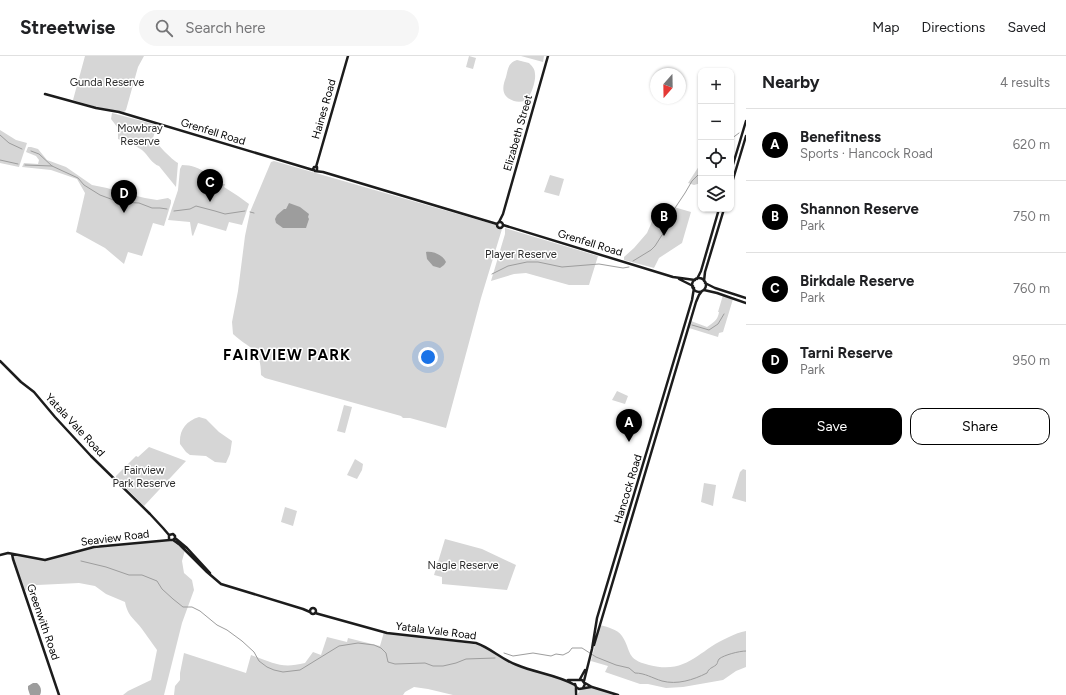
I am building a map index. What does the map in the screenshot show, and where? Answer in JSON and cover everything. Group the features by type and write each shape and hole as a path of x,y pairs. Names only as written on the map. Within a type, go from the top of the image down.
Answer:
{"main road":[{"name":"Haines Road","path":"316,169 348,56"},
{"name":"Elizabeth Street","path":"500,223 548,56"},
{"name":"Grenfell Road","path":"44,94 96,108 119,112 500,223 673,277 693,287"},
{"path":"734,160 746,121"},
{"path":"734,176 746,136"},
{"path":"719,212 700,274 693,287 697,292 717,292 746,303"},
{"path":"703,291 706,287 705,272 723,212"},
{"name":"Grenfell Road","path":"673,277 696,280"},
{"path":"696,280 700,279 715,288 746,298"},
{"name":"Hancock Road","path":"582,688 598,618 693,296 693,287"},
{"name":"Hancock Road","path":"591,652 680,354 698,298 703,291"},
{"path":"738,300 739,296"},
{"path":"676,369 674,362 680,354"},
{"name":"Yatala Vale Road","path":"0,362 34,392 91,456 150,514 168,536"},
{"path":"661,406 667,400 664,394"},
{"path":"168,536 173,534 173,540"},
{"path":"168,536 218,582 226,586 310,611 313,614 316,612"},
{"name":"Seaview Road","path":"162,541 168,536"},
{"name":"Seaview Road","path":"0,555 8,553 41,560 48,560 94,547 173,540"},
{"name":"Greenwith Road","path":"12,554 59,695"},
{"path":"310,611 314,608 316,612"},
{"name":"Yatala Vale Road","path":"316,612 387,633 476,644 517,665 566,680 582,688"},
{"name":"Hancock Road","path":"576,686 588,665"},
{"name":"Yatala Vale Road","path":"566,680 579,680"},
{"path":"579,680 592,688"},
{"path":"576,686 576,695"},
{"path":"576,695 582,688 592,688 618,695"}],"green space":[{"name":"Gunda Reserve","path":"85,56 144,56 138,67 126,110 124,112 96,107 73,100"},
{"path":"469,56 476,58 473,69 466,67"},
{"path":"521,56 544,56 543,62"},
{"path":"517,60 529,63 535,72 535,81 531,93 527,99 520,102 514,101 507,97 503,88 509,67"},
{"name":"Mowbray Reserve","path":"112,113 157,125 153,138 172,159 178,163 176,187 159,166 142,150 118,139 118,128 111,119"},
{"path":"0,130 16,140 27,143 19,167 0,163"},
{"path":"28,147 38,149 47,160 66,167 92,185 145,198 157,200 168,198 171,200 164,226 153,223 142,256 128,252 124,264 105,248 76,232 85,193 77,179 51,170 22,167 24,163 38,164 39,160 36,156 26,152"},
{"path":"274,161 496,225 502,229 481,298 446,428 410,418 403,418 401,416 265,378 261,375 257,354 233,334 232,322 250,212 271,162"},
{"path":"182,165 192,166 205,172 218,182 225,184 224,187 249,204 242,225 229,222 226,231 198,223 193,236 190,222 168,220 178,190 180,169"},
{"path":"698,168 698,184 694,185 688,183"},
{"path":"550,175 564,179 559,196 544,192"},
{"path":"660,203 691,212 682,243 659,258 654,268 624,260 624,257 647,233"},
{"name":"Player Reserve","path":"505,228 598,256 589,285 569,285 526,273 514,274 491,281 505,234"},
{"path":"723,295 733,299 723,332 719,333 718,337 689,328 691,321 707,327 715,321 718,317"},
{"path":"617,391 628,396 625,404 612,400"},
{"path":"344,405 352,407 345,433 337,431"},
{"path":"199,417 206,419 219,432 232,441 230,454 226,463 215,462 206,456 190,455 180,444 181,434 184,427 190,421"},
{"name":"Fairview Park Reserve","path":"149,447 186,461 144,506 116,478 116,476 136,456 138,457"},
{"path":"355,459 363,464 362,470 357,479 347,475"},
{"path":"743,469 746,470 746,502 732,498 740,472"},
{"path":"704,483 716,485 713,506 701,502"},
{"path":"285,507 297,511 293,526 281,522"},
{"name":"Nagle Reserve","path":"445,539 482,549 516,565 507,590 442,584 442,577 434,575"},
{"path":"172,541 185,550 182,561 184,573 192,580 194,590 182,623 164,695 123,695 151,680 157,650 130,614 125,602 106,594 95,586 79,583 37,585 24,591 12,557 14,554 45,560 106,545"},
{"path":"600,625 612,629 620,634 625,641 630,654 636,660 641,663 662,667 674,667 683,664 692,660 718,642 735,634 746,631 746,667 736,671 723,680 683,687 666,688 648,684 640,684 605,672 608,666 591,661"},
{"path":"384,632 480,645 511,663 569,680 576,686 574,695 453,695 414,687 405,692 403,695 174,695 175,686 180,680 184,653 246,673 251,655 272,663 297,665 305,663 313,652 321,655 327,637 347,642 348,638 380,646"},
{"path":"592,687 618,695 577,695 581,689"}],"shaded area":[{"path":"289,203 300,207 309,214 306,228 283,228 276,223 275,219 277,215 286,209"},
{"path":"426,252 438,254 443,257 446,262 440,268 433,266 427,259"},
{"path":"33,683 37,683 39,686 41,690 40,695 30,695 28,686"}],"waterway":[{"path":"734,137 739,133"},
{"path":"0,135 9,143 22,149"},
{"path":"31,151 39,154 52,166 78,178 84,185 100,195 119,202 139,203 152,208 167,209"},
{"path":"0,160 18,164"},
{"path":"25,165 52,166"},
{"path":"633,261 651,250 669,228 669,217 692,181 698,175"},
{"path":"174,211 190,209 196,206 225,214 245,211"},
{"path":"250,212 254,213"},
{"path":"492,274 508,266 527,262 538,262 562,267 599,264 623,268 629,267"},
{"path":"692,325 709,330 718,324 724,314"},
{"path":"81,561 106,567 129,575 142,575 157,581 162,589 183,607 192,607 200,611 217,625 242,641 254,652 259,661 274,670 283,672 300,670 339,646 358,643 374,645 381,648 386,653 388,662 395,664 425,663 433,666 443,666 466,659 495,658"},
{"path":"504,653 513,656 533,653 551,656 556,654 563,655 569,652 572,648 582,648 596,657 616,665 629,668 635,673 662,681 673,682 691,680 702,676 716,665 719,659 746,651"}],"place":[{"name":"Birkdale Reserve","path":"210,202"},
{"name":"Tarni Reserve","path":"124,213"},
{"name":"Shannon Reserve","path":"664,236"},
{"name":"Benefitness","path":"629,442"}],"district":[{"name":"FAIRVIEW PARK","path":"287,355"}]}
